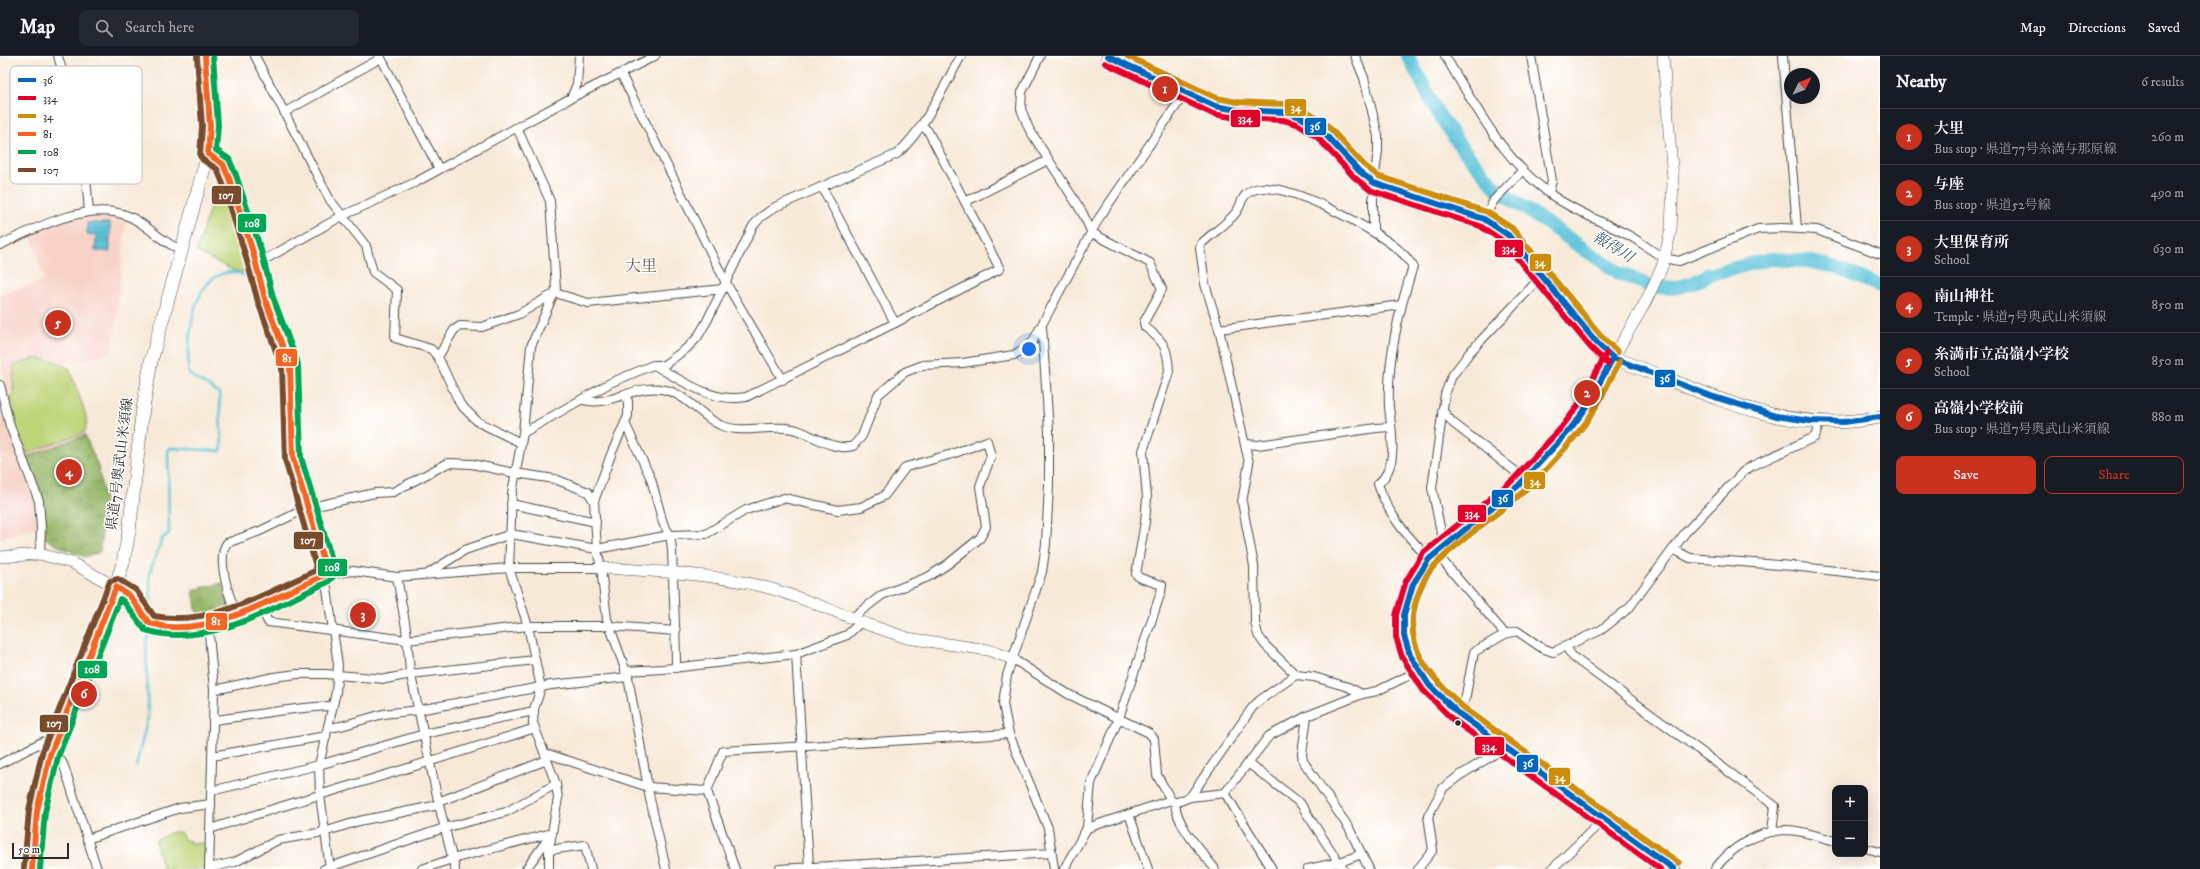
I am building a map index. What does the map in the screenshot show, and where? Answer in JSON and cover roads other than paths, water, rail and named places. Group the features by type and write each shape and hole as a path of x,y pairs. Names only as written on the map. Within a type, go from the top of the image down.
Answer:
{"main road":[{"name":"県道7号奥武山米須線","path":"32,869 37,811 52,749 116,587 129,532 145,393 154,348 208,154 210,126 205,56"},
{"path":"1108,56 1185,93 1227,109 1284,112 1300,117 1322,131 1359,171 1374,183 1484,219 1508,234 1597,343 1613,358 1757,412 1796,421 1819,423 1852,422 1880,417"},
{"path":"1613,358 1584,410 1525,479 1433,556 1413,584 1404,615 1404,636 1418,671 1442,699 1458,713 1604,819 1658,865 1674,869"}],"street":[{"path":"58,56 61,66"},
{"path":"255,56 330,200 366,246 373,272 397,290 395,338 431,349 438,357 460,404 478,422 521,443"},
{"path":"572,98 577,84 579,56"},
{"path":"257,264 342,216 416,182 572,98 655,56"},
{"path":"523,433 583,400 610,383 653,365 664,365 693,343 702,330 742,246 757,221 775,207 897,154 907,145 921,125 961,56"},
{"path":"1040,56 1022,92 1022,109 1029,129 1082,212 1092,233 1150,263 1162,289 1144,322 1145,327 1160,339 1169,365 1169,372 1143,451 1147,498 1145,522 1136,574 1140,578 1162,585 1162,592 1119,718 1091,783 1087,828 1064,869"},
{"path":"1355,56 1369,96 1378,136 1378,152 1374,183 1373,231"},
{"path":"1445,56 1498,141 1520,173 1556,198 1627,234 1664,263 1679,261 1758,229 1797,228 1817,230 1880,254"},
{"path":"1531,56 1552,182 1548,192"},
{"path":"1613,358 1645,303 1664,263 1671,230 1673,188 1663,56"},
{"path":"1783,56 1797,228"},
{"path":"285,112 380,57 439,169"},
{"path":"621,74 724,286 783,380"},
{"path":"583,400 602,402 634,390 650,389 672,392 718,424 731,429 791,428 827,442 848,447 856,443 862,436 878,395 904,372 923,365 963,363 1014,355 1032,343 1042,326 1047,312 1099,218 1185,93"},
{"path":"653,365 699,390 719,398 732,400 746,397 783,380 1000,268 928,131 921,125"},
{"path":"517,128 550,201 556,289 531,346 523,433 514,473 511,504 509,568 528,626 541,688 534,711 535,728 556,784 558,798 549,850 549,869"},
{"path":"208,154 223,164 229,178 257,264 264,299 290,366 293,458 324,562 334,632 338,675 319,765 320,795 328,868 444,828 506,812 556,784"},
{"path":"965,202 1048,160"},
{"path":"1484,219 1494,200 1520,173"},
{"path":"87,184 89,212"},
{"path":"822,187 895,323"},
{"path":"1362,694 1348,687 1296,674 1265,645 1258,634 1255,622 1254,566 1242,502 1249,463 1246,444 1219,329 1209,298 1200,248 1201,244 1238,211 1241,199 1253,190 1271,188 1285,191 1310,200 1373,231 1402,252 1413,266 1401,305 1389,385 1392,445 1388,471 1385,479 1378,484 1388,508 1400,528 1433,556 1505,634"},
{"path":"0,244 55,220 89,212 113,212 128,216 171,246 182,250"},
{"path":"1447,543 1441,532 1432,488 1445,394 1452,376 1470,352 1542,276"},
{"path":"438,357 454,330 460,326 482,327 519,314 555,293 588,303 724,286"},
{"path":"1219,329 1401,305"},
{"path":"1042,326 1049,431 1049,485 1046,544 1042,572 1007,675 1003,704 1009,734 1044,816 1054,869"},
{"path":"0,385 10,426 39,501 42,527 40,554"},
{"path":"624,394 628,401 628,416 594,501 597,549 602,568 610,626 627,674 648,787 666,869"},
{"path":"1442,410 1454,423 1525,479"},
{"path":"625,423 651,479 663,523 670,535 674,552 672,573 676,631 676,668"},
{"path":"1458,713 1465,700 1474,652 1505,634 1520,631 1546,650 1553,652 1601,630 1624,612 1638,597 1673,549 1714,501 1747,468 1815,437 1819,423"},
{"path":"1246,444 1258,445 1391,427"},
{"path":"328,728 341,726 383,714 419,710 627,674 796,654 847,634 856,620 882,595 928,577 948,564 980,538 986,527 980,486 991,456 987,441 952,454 906,467 884,496 860,507 838,510 784,498 746,510 706,534 670,535 597,549 511,534 465,550 427,575"},
{"path":"236,613 225,577 224,559 226,544 307,508 375,493 393,492 448,463 472,464 514,473 555,479 572,484 588,492 594,501"},
{"path":"511,504 596,522"},
{"path":"1673,549 1690,558 1792,566 1880,576"},
{"path":"0,557 40,554 72,563 130,596 143,617 149,623 160,627 208,623 236,613 325,574 353,571 397,577 509,568 602,568 672,573 764,587 907,638 988,650 1013,659 1068,694 1150,733 1154,739 1157,775 1173,801 1176,811 1187,832 1215,869"},
{"path":"397,577 411,674 438,803 455,869"},
{"path":"259,603 268,622 334,632 407,640 528,626 610,626 676,631"},
{"path":"208,623 214,690 209,868 235,862 278,840 324,832 359,821 438,803 546,757 648,787 707,791"},
{"path":"1566,647 1573,657 1775,806 1772,832"},
{"path":"796,654 810,868"},
{"path":"214,690 274,677 297,674 338,675 386,679 411,674 535,660"},
{"path":"1087,828 1173,801 1190,797 1225,793 1269,736 1307,716 1362,694 1377,691 1418,671"},
{"path":"1190,797 1252,708 1260,700 1296,674"},
{"path":"213,720 262,715 298,707 332,706"},
{"path":"211,791 319,765 424,734 534,711"},
{"path":"1307,716 1302,754 1303,761 1349,828 1369,869"},
{"path":"210,830 320,795 430,763 535,728"},
{"path":"735,869 707,791 723,751 802,748 1009,734"},
{"path":"212,756 326,736"},
{"path":"0,764 40,742 45,741 64,766 97,869"},
{"path":"1418,869 1433,850 1428,816 1443,788 1459,776 1506,747"},
{"path":"1248,763 1300,803 1342,866"},
{"path":"1225,793 1272,869"},
{"path":"87,838 180,808 211,804"},
{"path":"1129,814 1148,869"},
{"path":"1552,869 1604,819"},
{"path":"1715,869 1726,854 1747,841 1772,832 1787,830 1832,839"},
{"path":"422,869 452,859 552,833"},
{"path":"526,869 552,833"},
{"path":"549,850 585,844 591,869"},
{"path":"1868,849 1880,852"},
{"path":"779,869 1052,853"},
{"path":"1308,869 1342,866 1362,854"}],"water":[{"path":"87,223 110,223 110,252 95,251 96,235 87,234"}],"waterway":[{"name":"報得川","path":"1408,56 1437,112 1461,147 1498,190 1619,273 1653,287 1674,288 1693,283 1708,275 1770,259 1806,261 1835,267 1880,286"},
{"path":"153,620 149,574 162,539 169,533 168,449 220,451 222,448 219,393 190,375 188,370 189,343 194,312 199,298 206,286 216,277 232,272 256,278"},
{"path":"136,766 148,717 146,644 151,626"}],"place":[{"name":"大里","path":"1165,89"},
{"name":"糸満市立高嶺小学校","path":"58,323"},
{"name":"与座","path":"1587,393"},
{"name":"南山神社","path":"69,472"},
{"name":"大里保育所","path":"363,615"},
{"name":"高嶺小学校前","path":"84,694"}],"district":[{"name":"大里","path":"641,266"}]}
